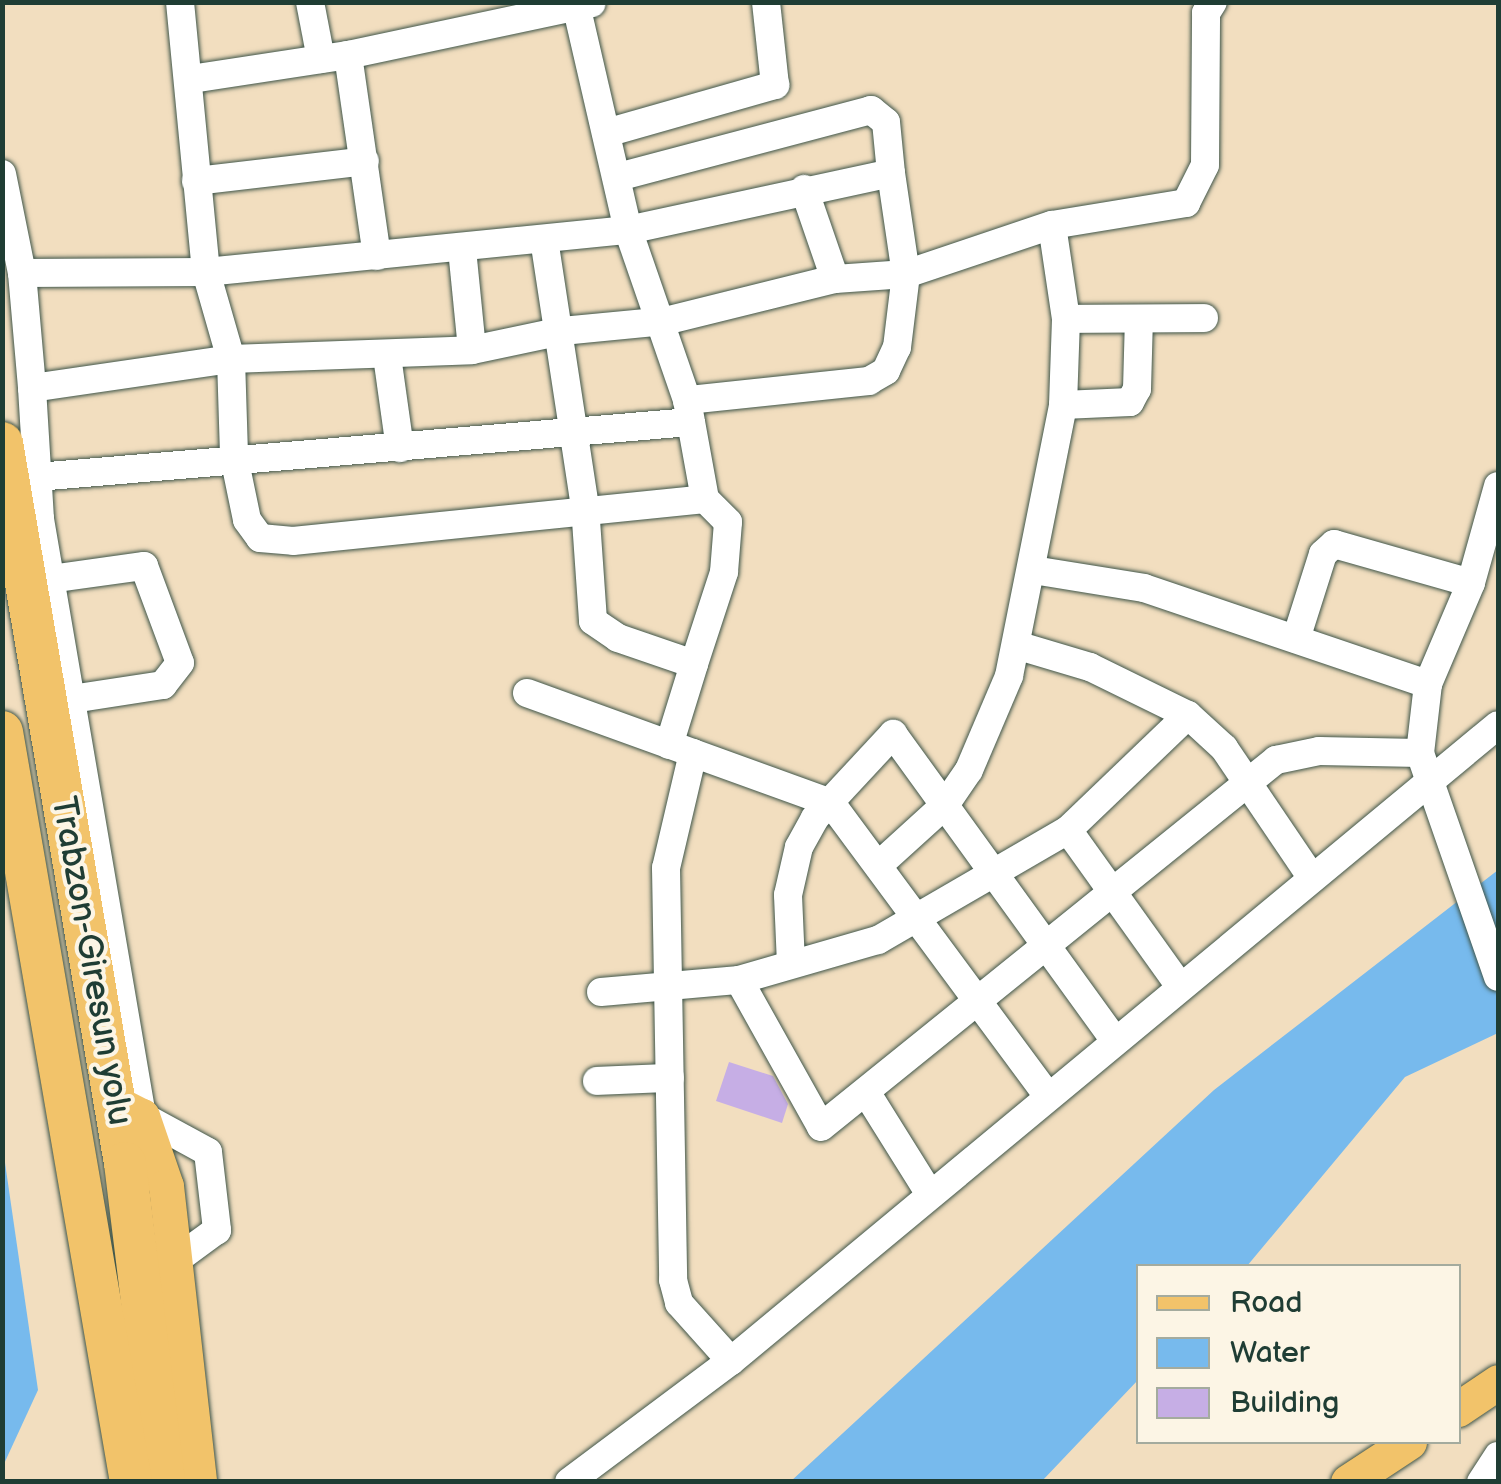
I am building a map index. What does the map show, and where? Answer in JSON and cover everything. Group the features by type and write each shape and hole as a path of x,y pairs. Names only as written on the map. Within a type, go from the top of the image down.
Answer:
{"highway":[{"name":"Trabzon-Giresun yolu","path":"2,443 29,522 128,1109 164,1482"},
{"name":"Trabzon-Giresun yolu","path":"2,732 132,1482"}],"main road":[{"path":"128,1109 166,1186 199,1482"},
{"path":"1461,1406 1498,1382"},
{"path":"1348,1482 1406,1444"}],"street":[{"path":"180,2 191,79 206,272 231,359 234,457 247,520 260,538 293,540 585,506 705,500"},
{"path":"310,2 334,57 365,161 377,256"},
{"path":"610,132 775,85 766,2"},
{"path":"32,388 231,359 472,350 562,331 665,321 834,279 906,274 1052,224 1186,203 1205,166 1206,13 1213,2"},
{"path":"191,79 334,57 584,4 628,230 665,321 689,411 705,500 728,522 724,572 694,664 666,868 673,1280 679,1303 731,1361"},
{"path":"37,477 574,430 869,381 886,371 897,348 906,274 886,122 871,110 618,177"},
{"path":"196,181 365,161"},
{"path":"22,273 206,272 628,230 891,173"},
{"path":"2,174 22,273 32,388 37,477 29,522 50,580 71,699 128,1109 208,1152 217,1230 176,1260"},
{"path":"804,189 834,279"},
{"path":"881,863 945,805 990,730 1016,644 1063,405 1066,320 1052,224"},
{"path":"544,239 562,331 585,506 592,621 618,638 694,664"},
{"path":"462,249 472,350"},
{"path":"1066,320 1204,318"},
{"path":"1063,405 1130,402 1137,389 1139,319"},
{"path":"387,356 400,448"},
{"path":"1498,486 1492,528 1428,684 1423,765 1498,977"},
{"path":"1296,639 1323,554 1334,544 1471,583"},
{"path":"50,580 144,566 180,664 163,685 71,699"},
{"path":"1033,570 1144,588 1428,684"},
{"path":"1016,644 1090,667 1188,715 1248,783 1310,876"},
{"path":"527,692 831,804 881,863 1046,1094"},
{"path":"601,992 739,980 878,940 922,919 1068,830 1188,715"},
{"path":"569,1482 731,1361 1046,1094 1115,1041 1310,876 1423,765 1498,724"},
{"path":"791,964 792,870 815,818 893,734 1115,1041"},
{"path":"739,980 821,1127 1045,943 1111,898 1248,783 1293,754 1423,765"},
{"path":"1068,830 1111,898 1179,985"},
{"path":"597,1081 670,1078"},
{"path":"866,1092 929,1193"},
{"path":"1481,1482 1498,1456"}],"water":[{"path":"1498,870 1498,1033 1405,1077 1249,1264 1136,1264 1136,1382 1042,1481 790,1482 1214,1090"},
{"path":"3,1149 38,1390 2,1466"}],"building":[{"path":"729,1062 773,1076 788,1104 782,1123 716,1101"}]}
